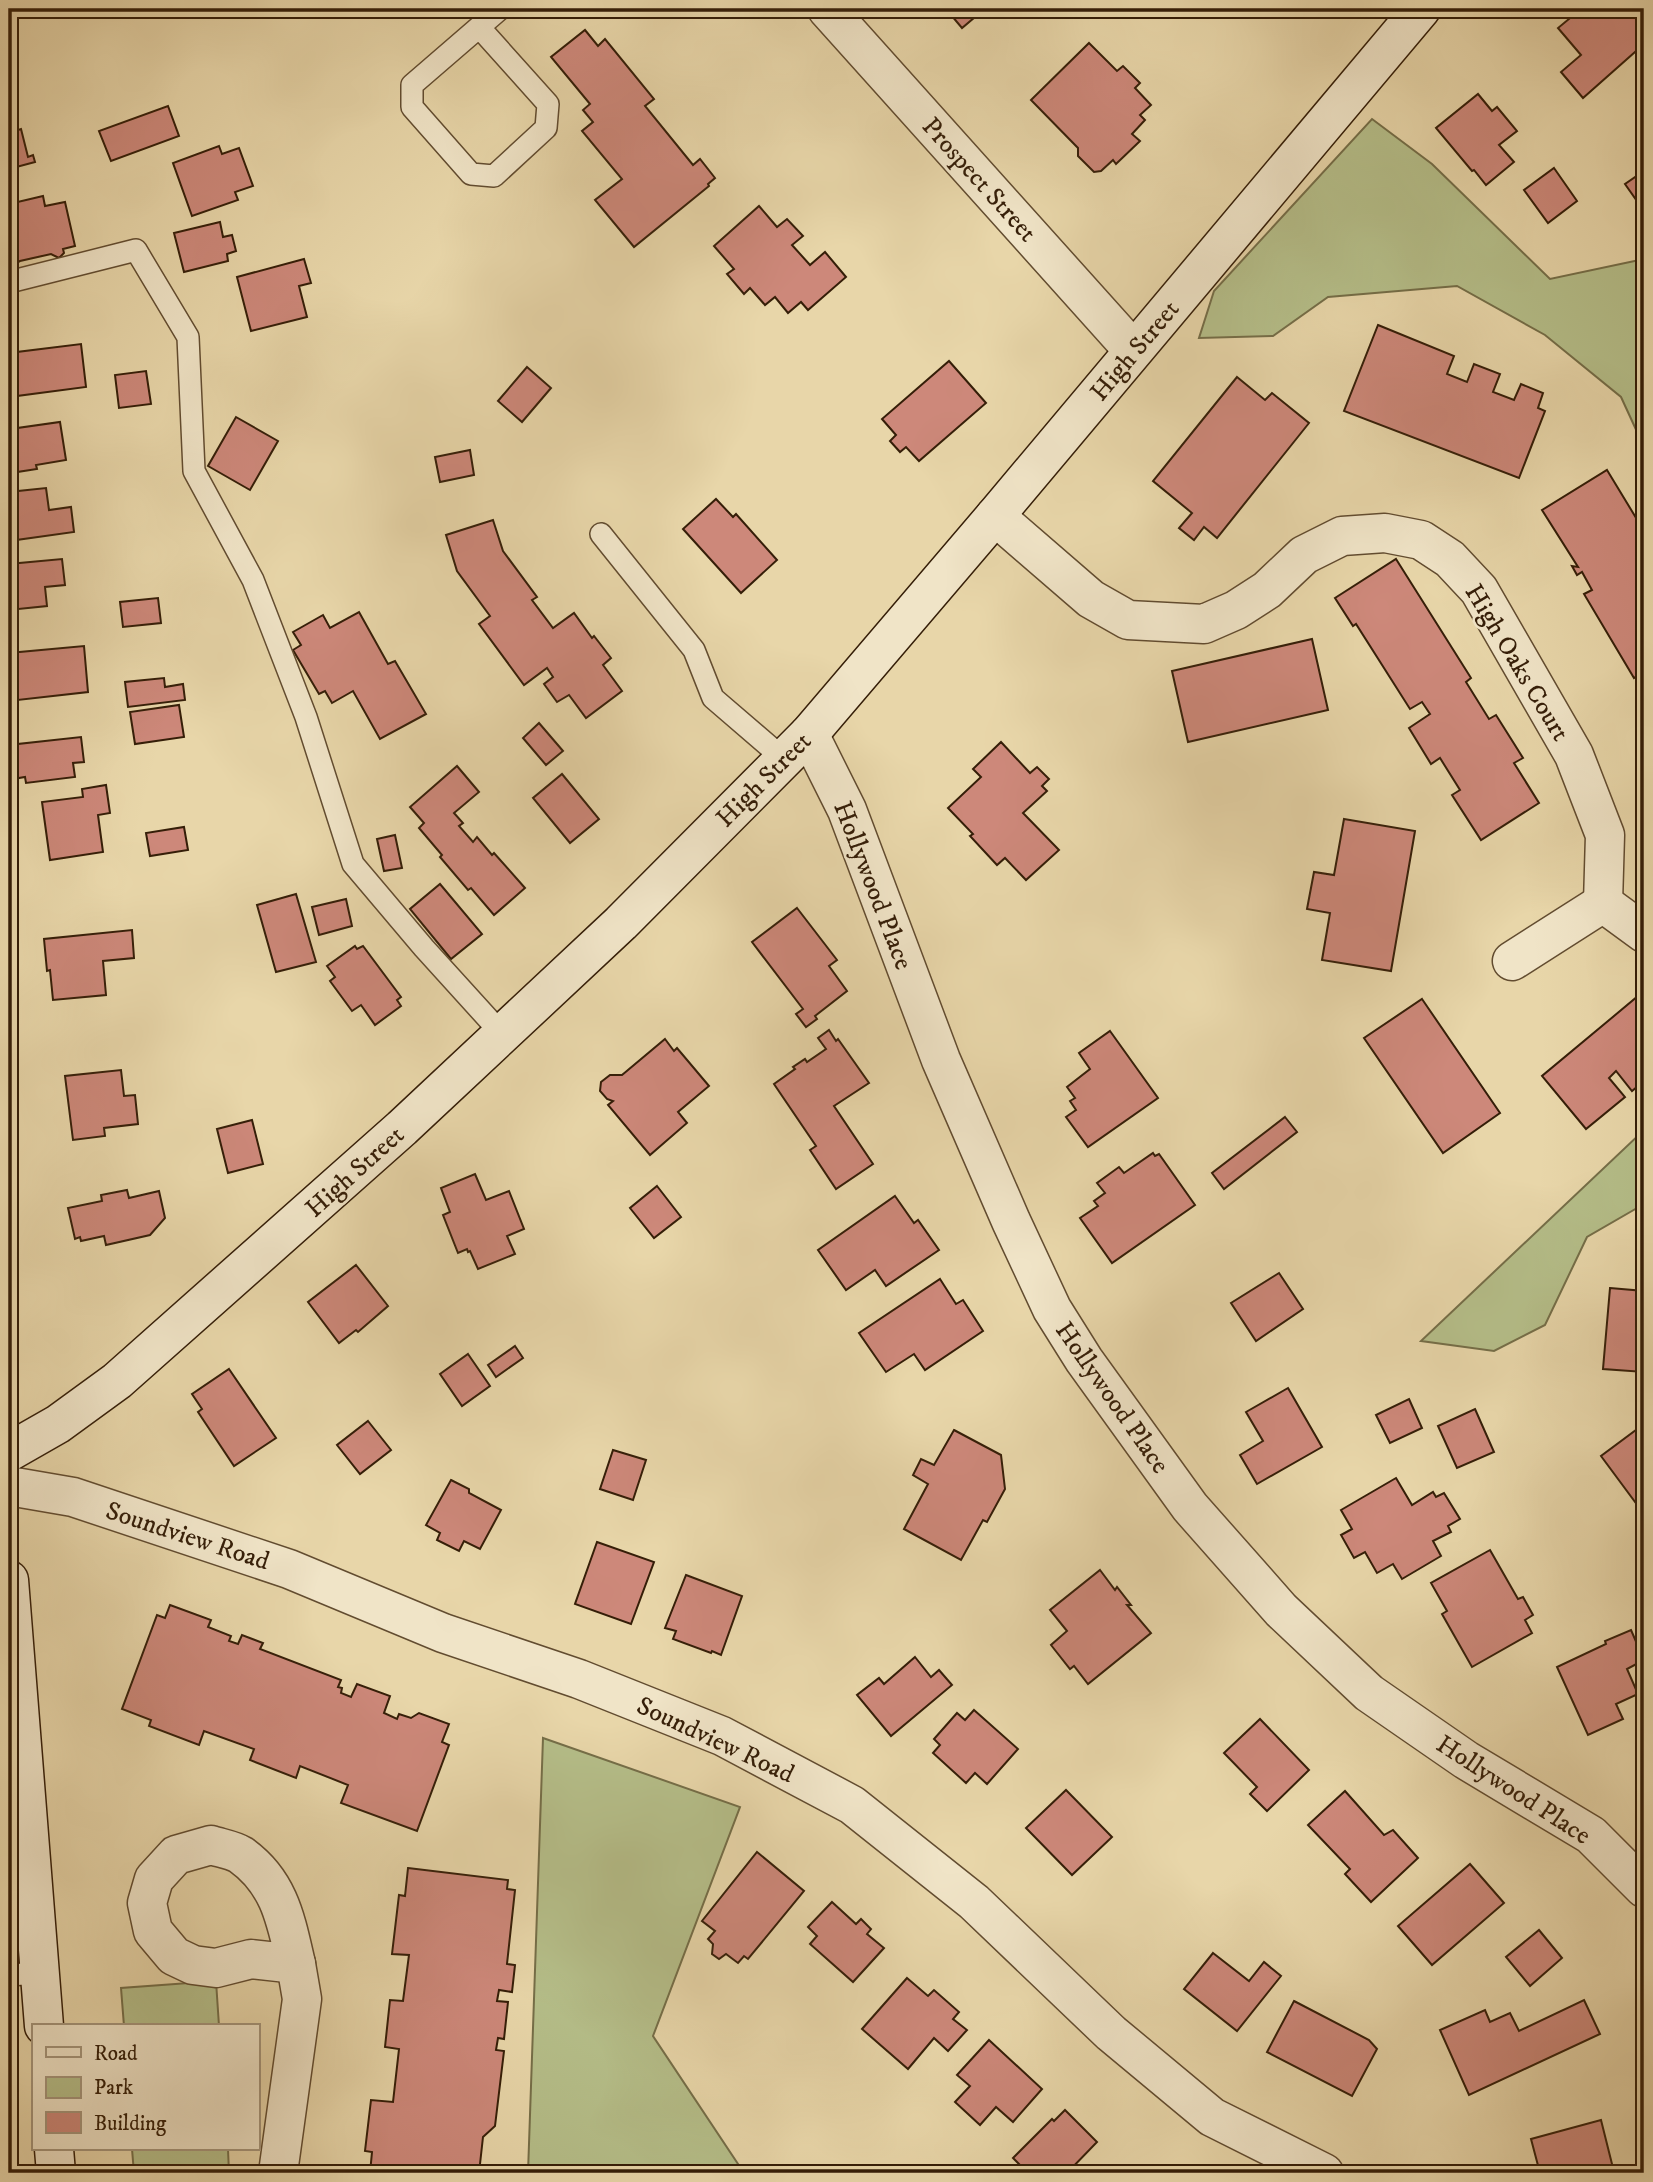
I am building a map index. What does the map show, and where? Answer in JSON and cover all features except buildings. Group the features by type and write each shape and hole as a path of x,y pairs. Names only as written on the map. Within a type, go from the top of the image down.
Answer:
{"street":[{"name":"Prospect Street","path":"827,9 1133,350"},
{"name":"High Street","path":"9,1452 58,1424 117,1381 402,1128 621,923 796,747 995,516 1421,9"},
{"name":"High Oaks Court","path":"995,516 1091,599 1128,620 1153,622 1203,624 1214,620 1236,610 1267,590 1304,555 1342,537 1385,533 1421,540 1450,559 1479,590 1574,755 1605,835 1603,903"},
{"name":"Hollywood Place","path":"796,747 846,810 941,1060 1052,1309 1084,1360 1190,1507 1281,1610 1369,1693 1466,1760 1591,1835 1644,1888"},
{"path":"1512,961 1603,903 1644,933"},
{"name":"Soundview Road","path":"9,1486 73,1497 289,1569 443,1633 579,1679 722,1736 852,1805 974,1902 1111,2033 1212,2117 1324,2173"},
{"path":"9,1580 24,1974 43,2024"},
{"path":"278,2173 302,1999 296,1964"},
{"path":"54,2150 56,2173"}],"lane":[{"path":"479,27 548,104 546,128 494,176 471,174 412,107 412,85 479,27 500,9"},
{"path":"9,282 136,250 188,337 194,471 253,580 306,717 353,864 502,1034"},
{"path":"601,534 694,650 713,698 796,747"}],"green space":[{"path":"1372,119 1432,164 1550,279 1644,259 1644,447 1621,397 1545,335 1457,286 1328,297 1273,336 1199,338 1214,291"},
{"path":"1644,1130 1644,1204 1587,1237 1545,1325 1494,1351 1421,1341"},
{"path":"543,1738 740,1807 653,2036 744,2173 528,2173"},
{"path":"216,1981 219,2024 124,2024 121,1988"},
{"path":"132,2150 228,2150 229,2173 134,2173"}]}
